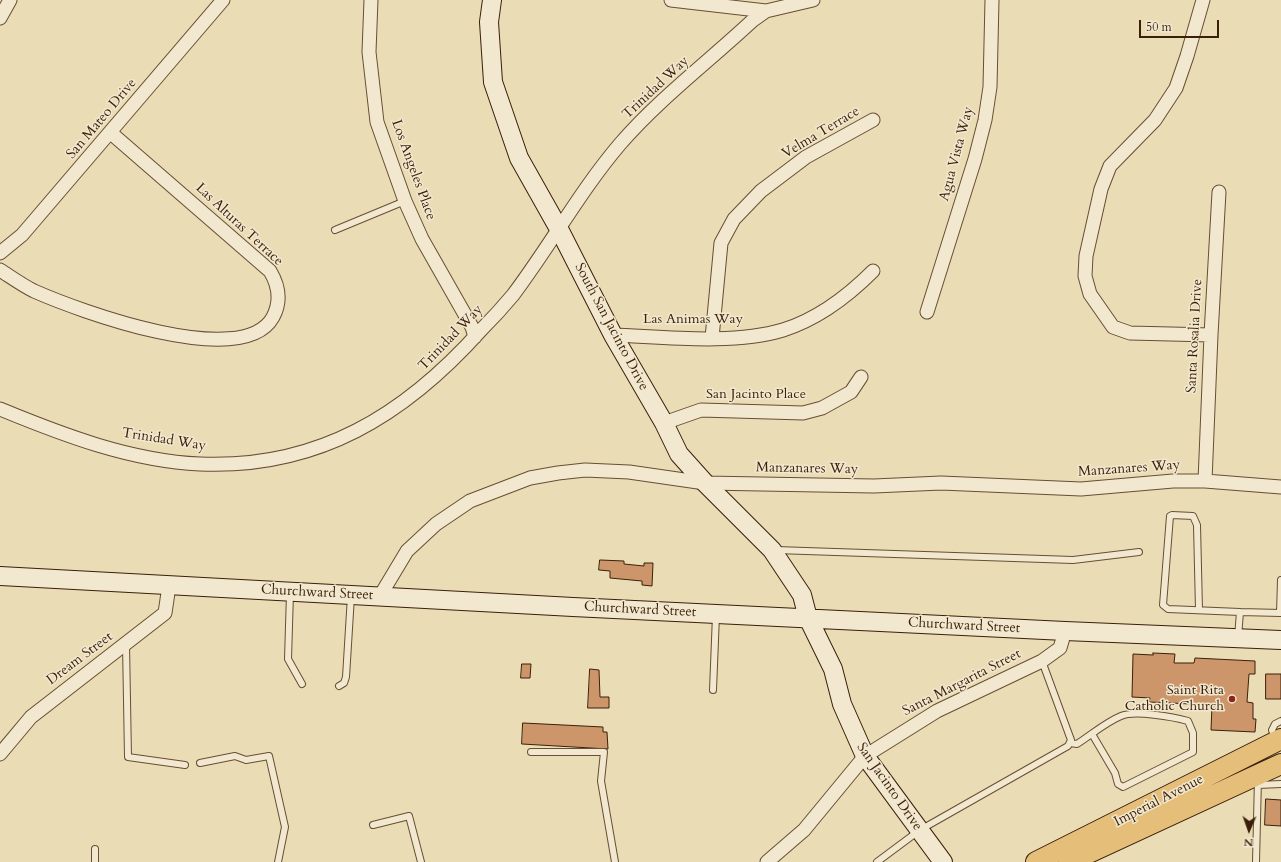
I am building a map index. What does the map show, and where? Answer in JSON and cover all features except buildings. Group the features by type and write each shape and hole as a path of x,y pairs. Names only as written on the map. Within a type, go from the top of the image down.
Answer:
{"main road":[{"name":"Imperial Avenue","path":"1036,862 1278,740"},
{"name":"Imperial Avenue","path":"1069,862 1258,780 1281,764"}],"street":[{"path":"0,18 10,0"},
{"name":"San Mateo Drive","path":"0,253 22,236 223,0"},
{"name":"Los Angeles Place","path":"371,0 369,52 377,122 405,201 422,239 472,327 475,337"},
{"name":"South San Jacinto Drive","path":"492,0 489,22 493,82 519,158 559,228 613,335 664,423 679,454 772,550 802,595 808,618"},
{"path":"671,0 766,11"},
{"name":"Trinidad Way","path":"0,409 84,441 148,457 199,464 252,462 302,452 322,446 382,417 427,385 459,356 512,297 574,206 620,144 669,95 752,21 766,11 813,0"},
{"name":"Agua Vista Way","path":"927,312 975,159 985,120 990,87 992,0"},
{"path":"1203,0 1176,88 1155,120 1110,166 1101,189 1086,256 1085,276 1090,294 1113,327 1130,332 1211,335"},
{"name":"Velma Terrace","path":"712,338 720,243 734,219 761,191 806,156 873,120"},
{"name":"Las Alturas Terrace","path":"0,270 32,290 60,302 92,314 149,330 193,337 235,339 256,334 267,325 276,311 279,294 278,286 270,271 111,133"},
{"name":"Santa Rosalia Drive","path":"1206,481 1211,335 1219,192"},
{"name":"Las Animas Way","path":"613,335 739,338 783,330 816,316 852,292 873,270"},
{"name":"San Jacinto Place","path":"664,423 701,410 803,413 822,408 851,392 861,377"},
{"name":"Manzanares Way","path":"380,596 407,551 436,524 470,501 500,488 530,478 585,470 629,472 705,482 874,486 941,483 1081,489 1173,481 1206,481 1281,487"},
{"name":"Churchward Street","path":"0,576 716,614 1281,640"},
{"name":"Dream Street","path":"0,754 31,717 165,613 169,586"},
{"name":"San Jacinto Drive","path":"808,618 833,669 842,704 865,756 943,862"},
{"name":"Santa Margarita Street","path":"767,862 804,830 865,756 937,711 1042,661 1060,648 1065,631"}],"lane":[{"path":"335,230 405,201"},
{"path":"1199,610 1197,525 1193,516 1172,514 1170,516 1163,605 1168,609 1280,613 1281,580"},
{"path":"772,550 1073,560 1139,552"},
{"path":"290,591 288,659 302,684"},
{"path":"339,686 344,684 346,678 351,594"},
{"path":"1238,638 1240,612"},
{"path":"713,690 716,614"},
{"path":"126,644 128,757 185,765"},
{"path":"877,862 920,830 1068,746 1071,740 1042,661"},
{"path":"1070,743 1077,744 1092,734 1122,715 1172,716 1188,721 1193,733 1193,752 1123,787 1118,784 1115,773 1092,734"},
{"path":"1278,740 1272,730 1274,724 1281,721"},
{"path":"531,752 604,752 601,781 615,862"},
{"path":"200,763 235,756 246,760 269,756 285,827 278,862"},
{"path":"1256,862 1258,780 1281,784"},
{"path":"373,825 409,816 421,862"},
{"path":"94,862 95,849"}],"place":[{"name":"Saint Rita Catholic Church","path":"1232,699"}]}
